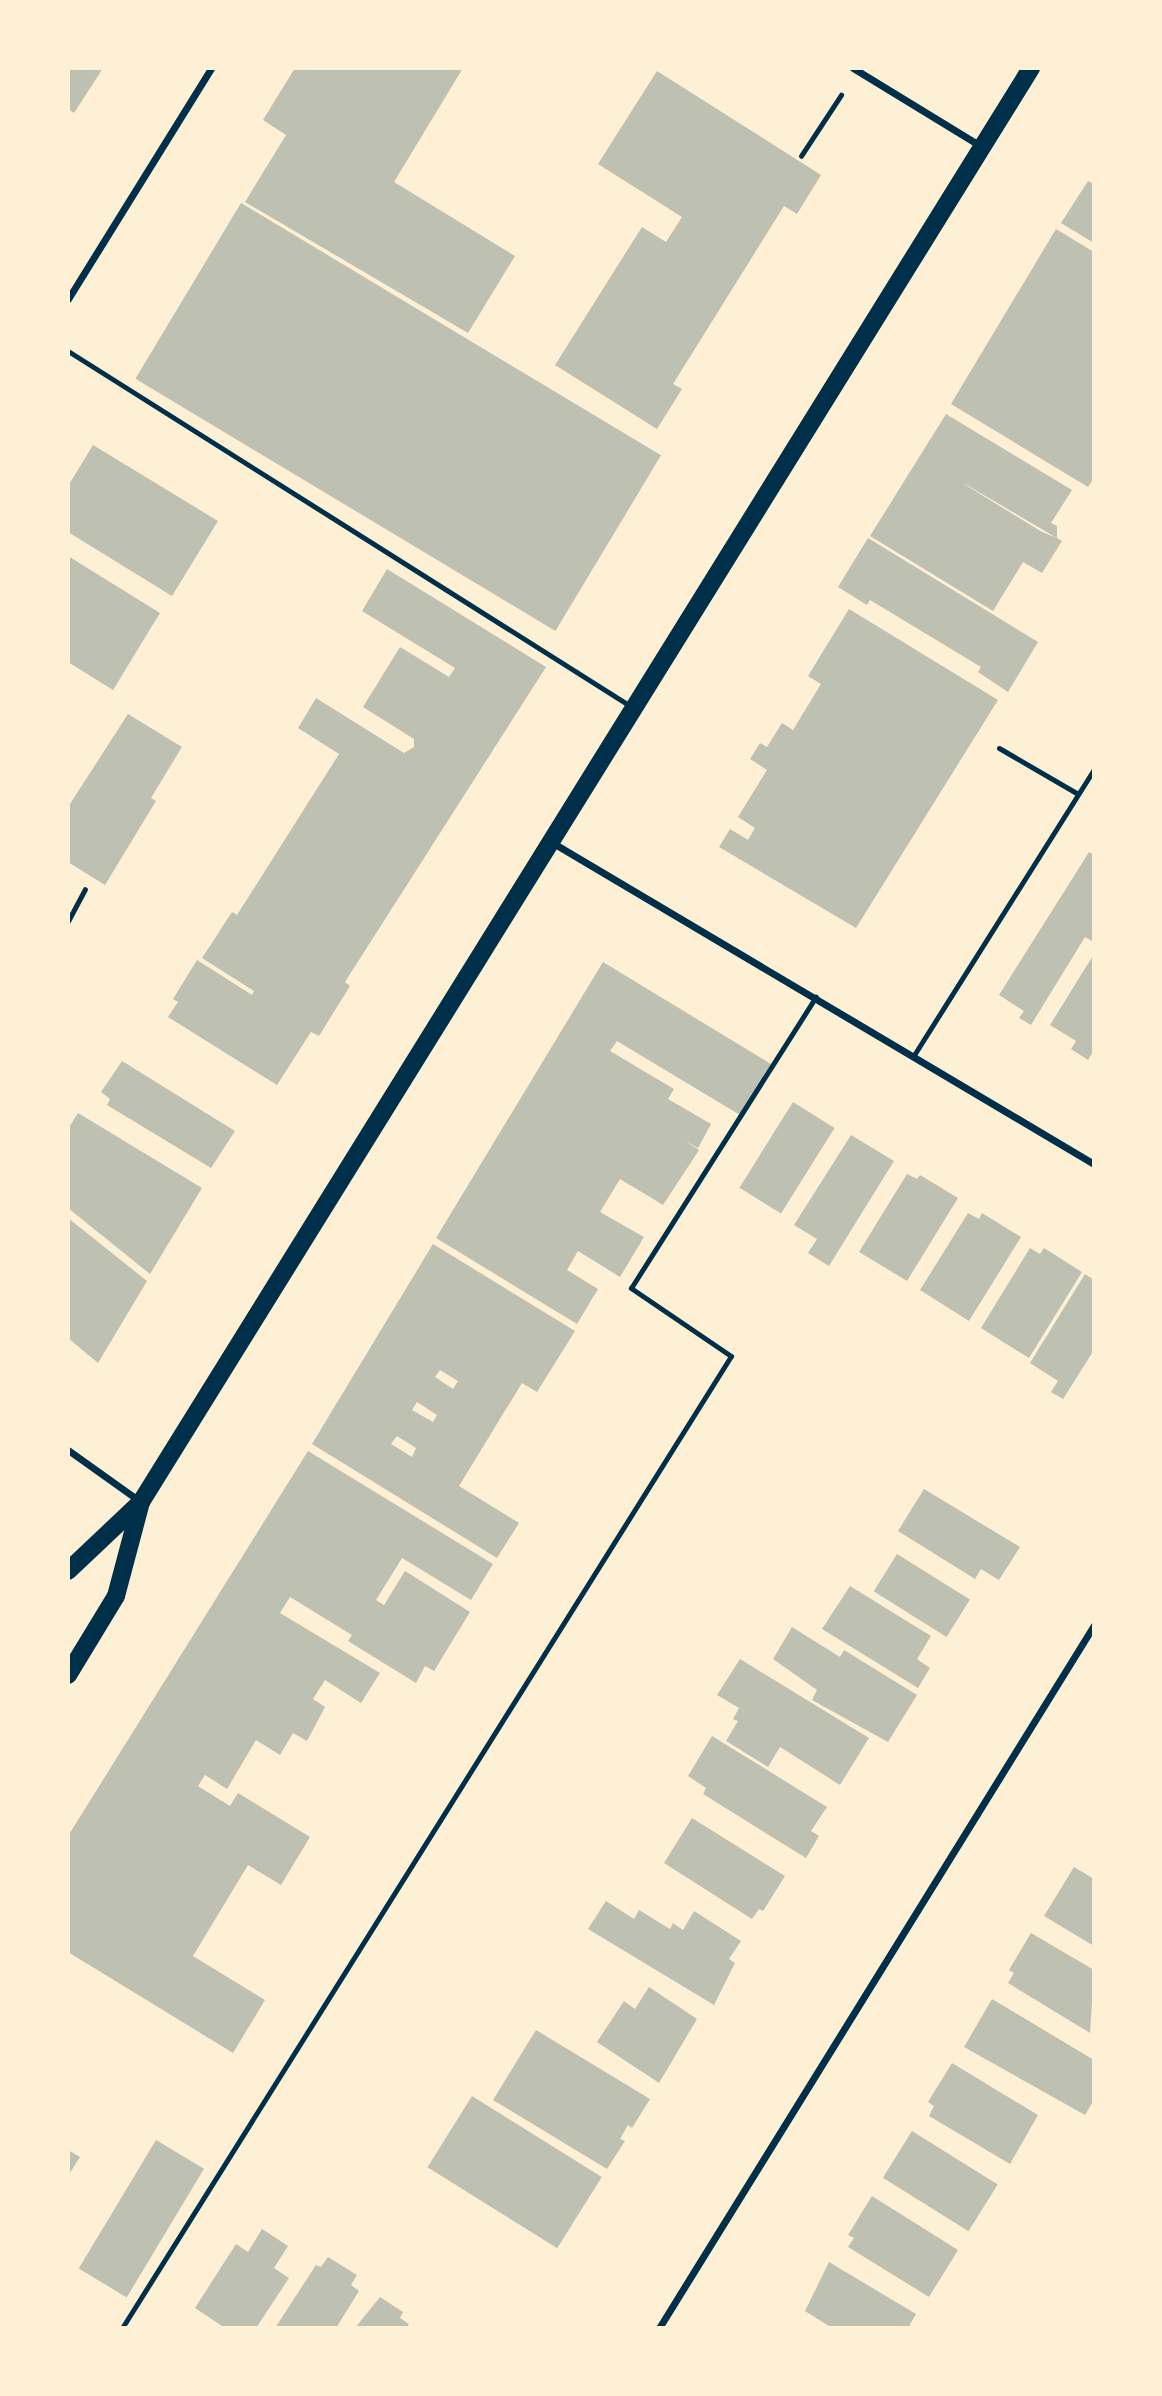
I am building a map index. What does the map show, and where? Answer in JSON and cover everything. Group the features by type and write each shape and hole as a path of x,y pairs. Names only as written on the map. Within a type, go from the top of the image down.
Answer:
{"main road":[{"path":"68,1571 141,1502 1031,68"},
{"path":"68,1675 117,1596 141,1502"}],"street":[{"path":"68,299 211,68"},
{"path":"855,69 983,146"},
{"path":"550,841 1094,1164"},
{"path":"68,1450 141,1502"},
{"path":"659,2328 1094,1625"}],"lane":[{"path":"68,351 632,707"},
{"path":"999,748 1078,793"},
{"path":"914,1055 1094,769"},
{"path":"68,921 85,890"},
{"path":"122,2328 731,1356 631,1288 816,997"}],"path":[{"path":"801,156 855,69"}],"building":[{"path":"68,68 103,68 74,113 68,109"},
{"path":"295,68 463,68 394,182 515,256 468,333 245,202 286,135 263,120"},
{"path":"657,71 821,175 797,214 784,206 673,384 682,389 657,429 555,365 642,227 666,242 682,217 598,164"},
{"path":"1088,181 1094,184 1094,243 1061,223"},
{"path":"241,203 661,455 555,631 135,379"},
{"path":"1056,229 1094,252 1094,478 1088,487 951,404"},
{"path":"946,414 1072,490 1051,523 1057,526 1057,538 1062,541 1042,573 1023,562 993,611 870,536","holes":["964,484 1057,538 1042,532"]},
{"path":"93,445 218,521 172,596 68,532 68,486"},
{"path":"868,538 1038,642 1008,692 978,672 981,667 870,600 867,605 838,587"},
{"path":"68,556 160,613 113,690 68,662"},
{"path":"387,569 546,667 345,982 350,986 319,1036 311,1032 277,1085 168,1017 178,1002 173,999 197,960 252,995 254,991 202,958 232,912 237,915 339,754 298,728 316,698 404,753 414,747 414,739 363,707 400,647 449,677 455,668 362,611"},
{"path":"849,609 998,700 856,928 719,847 730,829 748,840 755,828 738,817 767,770 750,759 760,743 767,747 782,723 793,730 821,684 808,676"},
{"path":"128,714 182,747 151,798 156,801 105,885 68,862 68,807"},
{"path":"1089,852 1094,855 1094,942 1085,937 1031,1025 1019,1018 1024,1011 999,995"},
{"path":"1094,954 1094,1050 1088,1060 1071,1049 1076,1041 1050,1025"},
{"path":"603,962 771,1064 740,1115 617,1041 610,1051 674,1089 668,1099 711,1124 698,1148 685,1141 699,1150 663,1205 620,1179 600,1212 644,1237 620,1277 578,1251 567,1270 598,1289 577,1324 436,1238"},
{"path":"122,1061 235,1131 211,1168 107,1105 110,1099 101,1092"},
{"path":"793,1102 835,1128 781,1214 739,1188"},
{"path":"78,1113 202,1188 150,1274 68,1208 68,1129"},
{"path":"851,1135 894,1161 829,1266 808,1253 817,1239 794,1225"},
{"path":"907,1174 917,1179 920,1175 958,1198 907,1281 859,1252"},
{"path":"968,1213 979,1219 982,1213 1021,1237 969,1321 920,1290"},
{"path":"68,1218 147,1281 98,1363 68,1338"},
{"path":"433,1244 575,1331 537,1392 522,1383 459,1486 519,1523 497,1558 312,1444","holes":["440,1370 458,1381 453,1389 435,1377","417,1402 437,1415 433,1422 412,1410","397,1436 416,1448 412,1457 391,1444"]},
{"path":"1030,1248 1040,1254 1044,1248 1082,1272 1029,1358 981,1328"},
{"path":"1085,1274 1094,1280 1094,1350 1063,1399 1051,1392 1058,1381 1030,1363"},
{"path":"308,1451 493,1564 471,1600 402,1558 376,1600 384,1605 405,1571 470,1612 434,1671 425,1666 416,1683 348,1641 352,1635 290,1597 280,1613 380,1673 361,1703 325,1680 313,1699 325,1707 307,1741 293,1733 280,1755 256,1740 227,1789 205,1775 198,1786 230,1806 238,1793 310,1837 281,1885 248,1865 193,1956 265,2000 233,2053 68,1952 68,1836"},
{"path":"924,1489 1020,1547 999,1580 981,1569 975,1579 898,1531"},
{"path":"897,1554 970,1600 947,1637 874,1591"},
{"path":"850,1586 931,1636 917,1659 930,1668 918,1688 822,1629"},
{"path":"792,1627 840,1657 844,1650 917,1695 888,1742 812,1700 817,1690 773,1659"},
{"path":"740,1659 869,1738 840,1785 780,1747 768,1767 726,1741 738,1721 733,1719 739,1708 717,1695"},
{"path":"712,1736 827,1807 811,1831 819,1836 806,1858 703,1794 706,1788 688,1776"},
{"path":"692,1818 785,1876 763,1911 759,1909 752,1919 664,1863"},
{"path":"1074,1867 1094,1879 1094,1946 1044,1916"},
{"path":"606,1901 634,1919 639,1910 670,1929 673,1923 683,1930 694,1911 741,1941 729,1959 735,1963 714,2005 588,1929"},
{"path":"1031,1933 1094,1970 1090,2033 1008,1983 1014,1973 1009,1970"},
{"path":"649,1987 697,2019 659,2083 597,2042 624,2001 635,2009"},
{"path":"992,1999 1094,2060 1094,2100 1085,2115 964,2047"},
{"path":"536,2030 650,2099 632,2128 628,2125 620,2139 625,2141 607,2169 493,2100"},
{"path":"952,2063 1038,2115 1010,2164 929,2116 934,2106 928,2102"},
{"path":"472,2096 602,2177 557,2248 427,2167"},
{"path":"912,2131 998,2185 969,2231 883,2178"},
{"path":"156,2140 204,2169 127,2297 79,2269"},
{"path":"68,2150 80,2157 68,2176"},
{"path":"872,2196 958,2250 929,2297 848,2247 854,2238 848,2235"},
{"path":"262,2229 288,2246 274,2268 289,2278 256,2328 225,2328 195,2308 236,2244 248,2252"},
{"path":"328,2257 357,2275 351,2285 359,2291 336,2328 275,2328 316,2265 321,2267"},
{"path":"829,2262 916,2314 908,2328 832,2328 805,2311"},
{"path":"380,2297 403,2312 400,2318 409,2324 407,2328 355,2328"}]}
